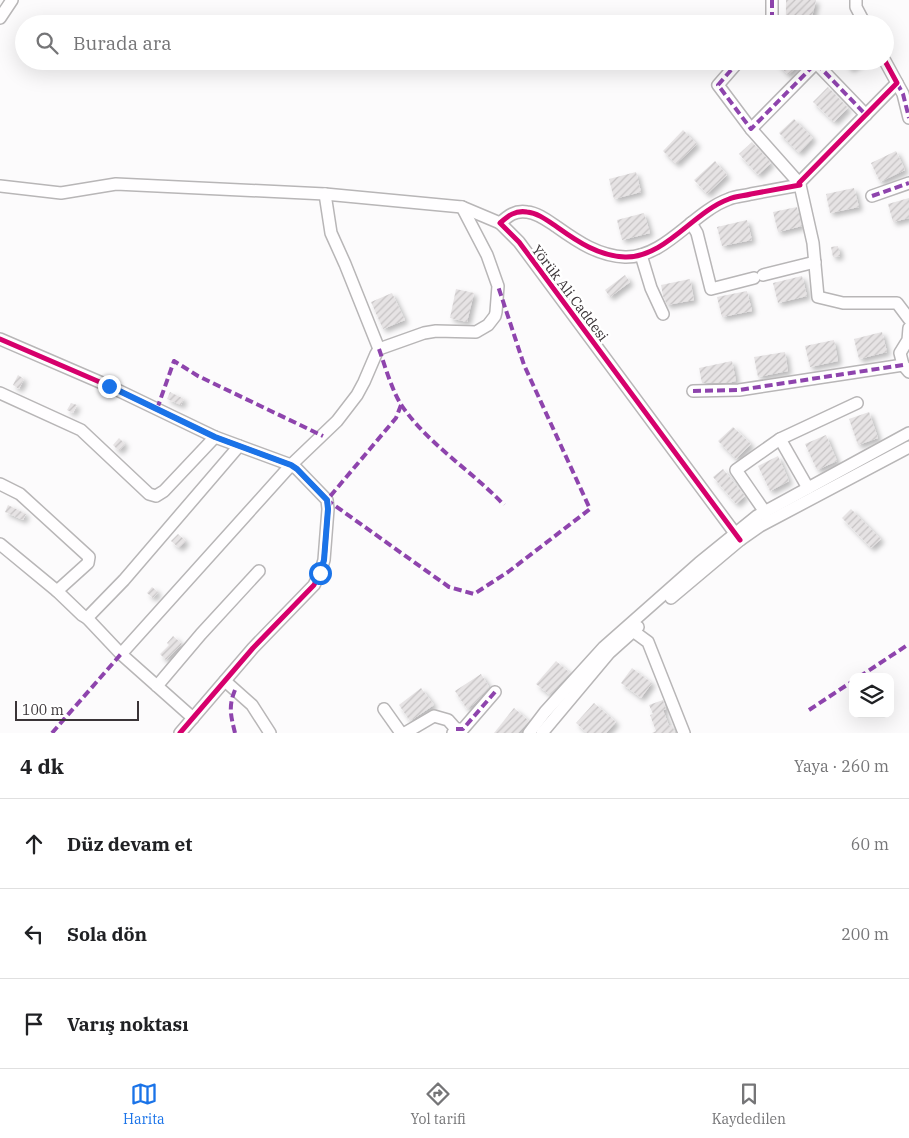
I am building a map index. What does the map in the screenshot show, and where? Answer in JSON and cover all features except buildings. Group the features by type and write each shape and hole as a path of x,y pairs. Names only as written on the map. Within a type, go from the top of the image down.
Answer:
{"street":[{"path":"0,18 12,0"},
{"path":"772,0 772,15"},
{"path":"856,0 856,7 860,15"},
{"path":"731,70 718,85 751,129 799,184 813,243 818,297 844,303 897,303 909,319"},
{"path":"751,129 809,70"},
{"path":"823,70 866,115"},
{"path":"890,70 903,94 909,118"},
{"path":"799,184 897,83"},
{"path":"872,196 909,183"},
{"path":"0,186 61,193 116,184 325,194 462,207 500,223"},
{"name":"Yörük Ali Caddesi","path":"738,537 519,242 500,223 507,216 514,213 520,211 528,212 538,215 584,245 602,253 621,257 641,255 666,243 704,212 730,198 799,184"},
{"path":"325,194 331,233 346,264 379,349"},
{"path":"121,654 291,465 348,408 364,382 379,349 424,333 436,331 476,332 488,325 493,319 496,312 498,286 487,255 462,207"},
{"path":"691,223 697,234 712,289 815,262"},
{"path":"641,255 663,314"},
{"path":"692,391 739,390 906,368 900,353 908,340 909,328"},
{"path":"0,339 109,386 215,437 291,465 327,500 324,560 314,584 253,648 180,733"},
{"path":"0,393 81,430 149,494 156,496 164,491 215,437"},
{"path":"765,512 736,470 780,439 857,403"},
{"path":"542,733 609,654 738,537 757,516 909,433"},
{"path":"780,439 808,488"},
{"path":"87,618 124,580 239,446"},
{"path":"529,733 545,712 604,647 699,563 738,537 909,447"},
{"path":"0,484 20,494 89,557 88,563 57,591"},
{"path":"0,544 87,618 121,654 193,718"},
{"path":"157,686 260,571"},
{"path":"634,631 648,642 684,733"},
{"path":"225,681 252,705 270,733"},
{"path":"405,733 434,716 448,720 455,731 463,729 495,692"},
{"path":"384,709 401,733"}],"marked path":[{"path":"772,0 772,15"},
{"path":"731,70 718,85 751,129 809,70"},
{"path":"823,70 866,115"},
{"path":"897,83 903,94 909,118"},
{"path":"872,196 909,183"},
{"path":"401,405 396,418 327,500 449,587 474,594 508,572 590,509 524,365 498,286"},
{"path":"379,349 395,393 413,420 504,505"},
{"path":"157,409 174,361 198,376 323,436"},
{"path":"693,391 739,390 903,365"},
{"path":"865,673 909,644"},
{"path":"52,733 121,654"},
{"path":"809,710 849,684"},
{"path":"235,690 231,716 235,733"},
{"path":"456,729 463,729 495,692"}],"cycle path":[{"path":"740,540 519,242 500,223 515,213 531,213 543,218 581,243 606,254 625,257 653,250 666,243 716,205 729,199 800,185 799,183 897,83 890,70"},
{"path":"0,339 109,386 215,437 291,465 327,500 324,560 314,585 253,648 180,733"}],"route":[{"path":"109,386 215,437 291,465 297,469 327,500 324,560 320,573"}]}
